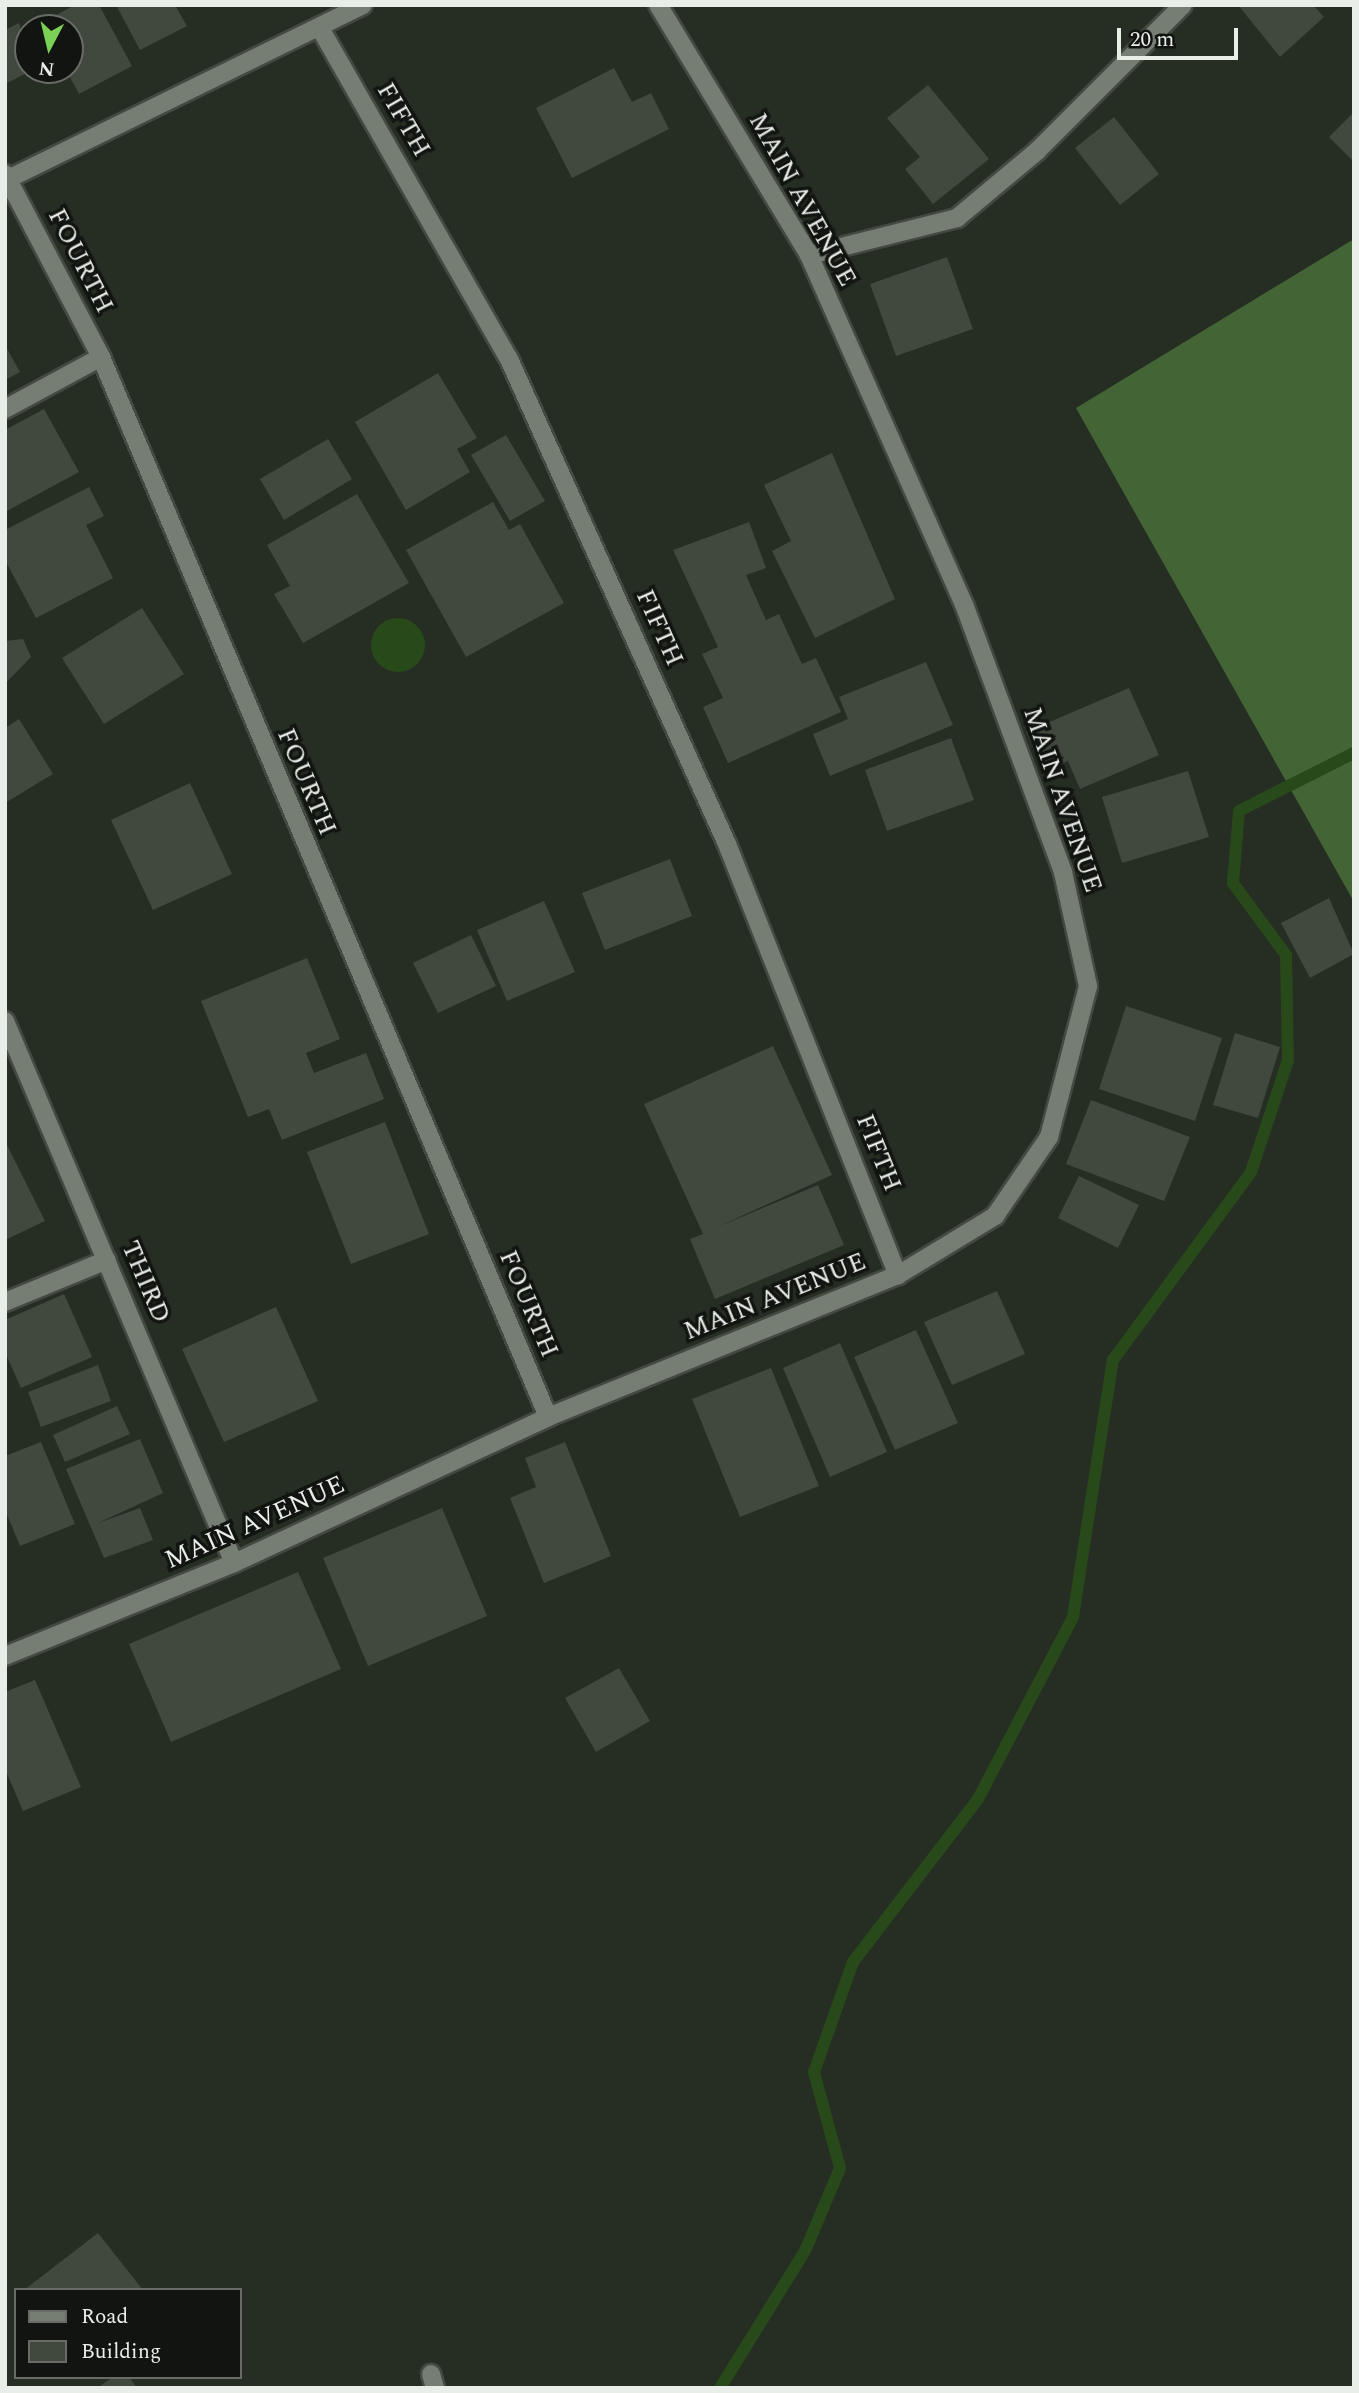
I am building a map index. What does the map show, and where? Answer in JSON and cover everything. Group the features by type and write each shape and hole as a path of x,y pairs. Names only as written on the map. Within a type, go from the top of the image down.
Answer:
{"street":[{"path":"7,176 320,28 363,5"},
{"name":"MAIN AVENUE","path":"5,1656 234,1563 548,1417 898,1275 995,1216 1049,1137 1087,986 1063,872 965,607 808,255 657,5"},
{"path":"808,255 957,218 1037,150 1183,5"},
{"name":"FIFTH","path":"320,28 509,359 727,844 898,1275"},
{"name":"FOURTH","path":"7,176 101,357 548,1417"},
{"path":"5,409 101,357"},
{"name":"THIRD","path":"5,1021 234,1563"},
{"path":"5,1302 107,1260"}],"shaded area":[{"path":"1354,239 1354,902 1076,408"},
{"path":"398,618 417,626 425,645 417,664 398,672 379,664 371,645 379,626"}],"building":[{"path":"75,5 99,5 132,66 79,94 74,84 84,84 84,14 58,14"},
{"path":"116,5 175,5 187,26 140,50"},
{"path":"1238,5 1313,5 1324,17 1280,57"},
{"path":"14,26 14,80 5,84 5,30"},
{"path":"614,68 632,102 651,93 669,129 572,178 536,108"},
{"path":"928,85 989,159 933,204 905,169 920,157 887,118"},
{"path":"1354,112 1354,162 1329,137"},
{"path":"1114,117 1159,174 1120,205 1075,148"},
{"path":"947,257 973,329 896,356 870,284"},
{"path":"5,345 20,372 5,380"},
{"path":"438,373 477,438 457,449 470,472 406,510 355,422"},
{"path":"44,409 79,472 5,512 5,430"},
{"path":"506,435 545,501 510,521 471,455"},
{"path":"328,439 352,479 284,520 260,479"},
{"path":"832,453 895,599 815,638 772,551 791,541 764,485"},
{"path":"89,487 104,516 86,525 113,578 36,618 5,560 5,530"},
{"path":"357,494 409,583 303,643 274,594 290,586 267,545"},
{"path":"493,502 509,530 520,524 564,603 466,657 406,550"},
{"path":"749,522 766,568 746,575 766,620 779,614 802,664 816,658 841,712 728,763 703,707 723,698 702,654 718,647 673,550"},
{"path":"142,608 184,674 104,724 62,658"},
{"path":"23,639 31,657 5,684 5,641"},
{"path":"926,662 953,725 830,776 813,734 848,719 839,697"},
{"path":"1129,688 1159,755 1080,789 1068,761 1043,771 1026,732"},
{"path":"19,719 53,774 5,803 5,728"},
{"path":"951,738 974,800 887,831 865,770"},
{"path":"1188,771 1209,837 1122,863 1102,797"},
{"path":"190,783 232,874 153,910 111,820"},
{"path":"670,859 692,916 605,950 582,893"},
{"path":"1329,898 1354,954 1310,978 1281,923"},
{"path":"544,901 575,972 507,1001 477,930"},
{"path":"471,935 496,986 438,1013 413,963"},
{"path":"307,958 340,1039 306,1053 314,1073 366,1053 384,1099 282,1140 269,1109 248,1117 201,1001"},
{"path":"1126,1006 1222,1038 1195,1121 1099,1089"},
{"path":"1235,1033 1280,1047 1258,1118 1213,1105"},
{"path":"773,1046 832,1175 717,1227 818,1185 844,1245 715,1299 690,1239 703,1234 644,1104"},
{"path":"1091,1100 1190,1137 1164,1201 1066,1164"},
{"path":"385,1122 429,1234 351,1264 307,1152"},
{"path":"5,1141 45,1221 5,1240"},
{"path":"1079,1176 1139,1205 1118,1248 1058,1218"},
{"path":"997,1291 1025,1354 952,1385 924,1322"},
{"path":"64,1294 92,1357 21,1388 5,1352 5,1320"},
{"path":"276,1307 318,1401 224,1442 182,1349"},
{"path":"916,1330 958,1423 895,1450 854,1357"},
{"path":"840,1343 887,1452 830,1477 783,1368"},
{"path":"98,1365 111,1401 41,1427 28,1392"},
{"path":"771,1368 819,1486 740,1517 692,1399"},
{"path":"117,1406 130,1434 65,1462 53,1435"},
{"path":"140,1439 163,1493 98,1523 140,1508 153,1540 104,1558 66,1469"},
{"path":"41,1442 75,1524 20,1546 5,1510 5,1456"},
{"path":"565,1442 611,1556 544,1583 510,1498 536,1487 525,1458"},
{"path":"442,1508 487,1616 368,1666 323,1558"},
{"path":"298,1572 341,1669 171,1742 129,1644"},
{"path":"619,1668 650,1721 596,1752 565,1698"},
{"path":"35,1680 81,1787 23,1811 5,1769 5,1692"},
{"path":"98,2233 141,2288 27,2288"},
{"path":"110,2379 130,2379 137,2388 97,2388"}],"waterway":[{"path":"720,2388 805,2251 840,2168 814,2072 853,1962 978,1799 1073,1617 1113,1360 1251,1172 1288,1060 1286,955 1233,883 1239,811 1354,753"}]}
